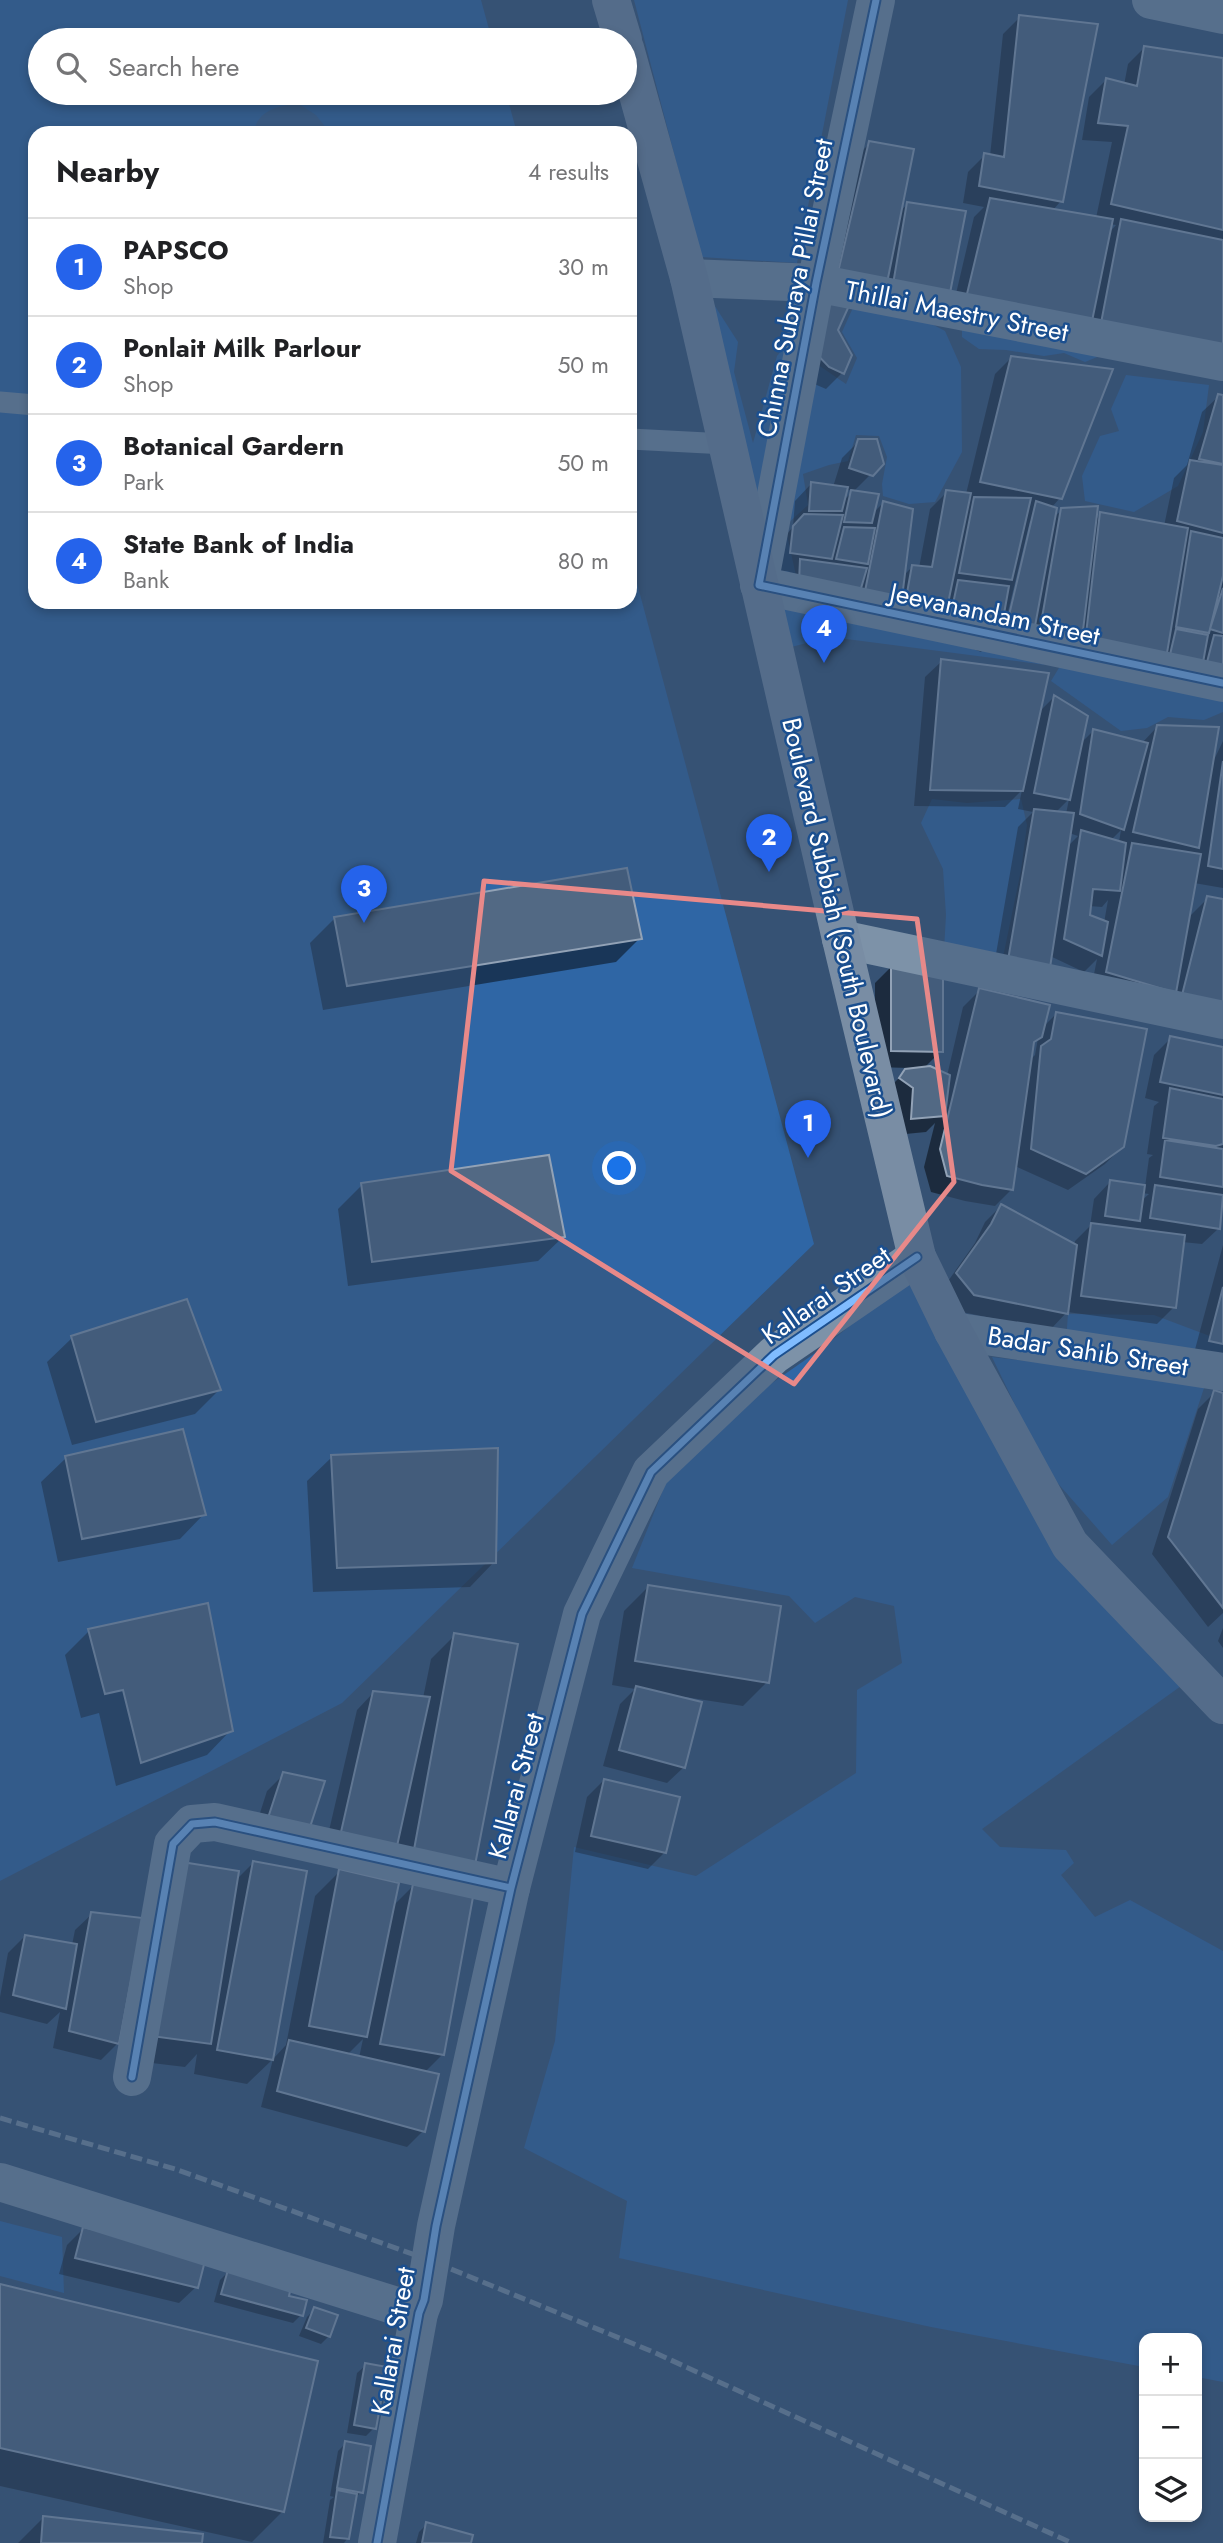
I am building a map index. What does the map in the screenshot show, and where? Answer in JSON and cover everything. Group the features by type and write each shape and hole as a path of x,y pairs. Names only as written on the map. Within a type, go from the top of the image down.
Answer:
{"main road":[{"path":"611,0 619,28"},
{"name":"Boulevard Subbiah (South Boulevard)","path":"637,91 689,278 917,1257 953,1331 1070,1545 1223,1705"}],"street":[{"name":"Chinna Subraya Pillai Street","path":"759,585 816,283 876,0"},
{"path":"1151,0 1223,15"},
{"name":"Thillai Maestry Street","path":"689,278 816,283 1223,362"},
{"name":"Jeevanandam Street","path":"759,585 1223,683"},
{"path":"841,939 1223,1020"},
{"name":"Kallarai Street","path":"377,2543 436,2226 511,1888 582,1614 651,1472 774,1354 917,1257"},
{"name":"Badar Sahib Street","path":"953,1331 1223,1372"},
{"path":"132,2077 173,1844 192,1824 215,1822 511,1888"},
{"path":"0,2182 419,2313"}],"lane":[{"path":"0,402 28,404"},
{"path":"637,439 726,444"}],"highlighted area":[{"path":"484,881 917,919 954,1182 794,1384 451,1171"}],"shaded area":[{"path":"0,0 481,0 489,28 28,28 28,105 509,105 515,126 28,126 28,609 637,609 637,583 814,1244 342,1703 0,1881"},
{"path":"634,0 848,0 797,263 701,257"},
{"path":"301,105 316,115 325,126 256,126 264,114 284,106"},
{"path":"702,286 738,342 734,372 753,443 777,356 793,337 758,558"},
{"path":"856,301 909,312 945,331 961,367 962,452 935,502 909,504 883,496 882,484 887,457 879,436 856,435 848,461 803,474 808,505 785,526 799,589 764,581 808,358 846,384 857,358 842,332"},
{"path":"962,326 1102,355 1085,362 1064,353 1044,356 979,349 962,337"},
{"path":"1126,375 1209,385 1203,432 1178,486 1134,512 1085,501 1082,476 1100,436 1119,431 1111,409"},
{"path":"767,592 1046,665 831,637 779,650"},
{"path":"1065,658 1223,688 1223,712 1204,720 1168,717 1147,728 1121,731 1051,681"},
{"path":"932,799 967,803 1021,799 1027,825 1021,870 1002,962 944,950 946,915 943,869 921,823"},
{"path":"916,1273 1070,1545 1188,1681 982,1829 1000,1847 1066,1850 1074,1863 1061,1875 1095,1917 1130,1900 1223,1951 1223,2382 1202,2378 1202,2333 1139,2333 1139,2366 931,2327 619,2258 627,2201 524,2148 555,2041 574,1847 696,1876 856,1773 857,1690 902,1663 894,1606 855,1597 815,1623 789,1596 632,1568 667,1480 759,1392 821,1349"},
{"path":"1068,1314 1154,1315 1223,1341 1223,1365 1066,1341"},
{"path":"992,1357 1206,1382 1168,1497 1112,1545 1047,1471"},
{"path":"0,2221 62,2237 64,2293 0,2276"}],"building":[{"path":"1019,15 1098,24 1063,202 979,186 984,153 1004,157"},
{"path":"1144,46 1223,58 1223,230 1111,204 1128,126 1098,123 1106,78 1137,86"},
{"path":"869,141 914,149 887,283 838,272"},
{"path":"990,198 1113,219 1091,326 966,298"},
{"path":"907,202 966,211 950,293 892,290"},
{"path":"1121,219 1223,240 1223,347 1101,323"},
{"path":"819,295 853,297 838,330 852,355 844,374 829,367 808,345"},
{"path":"1011,356 1113,369 1062,499 980,482"},
{"path":"1218,394 1223,395 1223,464 1199,459"},
{"path":"858,439 877,439 884,464 873,476 849,468"},
{"path":"1190,460 1223,465 1223,533 1177,521"},
{"path":"811,482 848,487 842,511 809,511"},
{"path":"851,490 879,494 872,523 844,522"},
{"path":"946,490 971,493 946,613 905,604 912,565 932,567"},
{"path":"974,497 1031,498 1012,580 959,573"},
{"path":"883,501 913,509 901,606 864,596"},
{"path":"1036,501 1057,508 1033,637 1006,628"},
{"path":"1098,506 1081,647 1039,635 1061,508"},
{"path":"1100,512 1188,528 1165,665 1085,643"},
{"path":"804,514 843,515 832,559 790,553 793,526"},
{"path":"844,527 875,528 868,564 836,559"},
{"path":"1191,531 1223,538 1223,576 1209,633 1176,627"},
{"path":"800,559 867,568 859,595 799,583"},
{"path":"958,580 1009,586 1000,636 950,618"},
{"path":"1223,588 1223,633 1210,629"},
{"path":"1176,629 1208,635 1202,668 1168,663"},
{"path":"1214,635 1223,636 1223,670 1206,666"},
{"path":"941,659 1049,673 1023,791 930,790"},
{"path":"1054,695 1088,716 1070,800 1034,793"},
{"path":"1157,725 1219,727 1199,848 1133,832"},
{"path":"1093,729 1148,743 1124,830 1080,814"},
{"path":"1223,761 1223,869 1208,866"},
{"path":"1034,809 1074,813 1049,974 1008,960"},
{"path":"1081,830 1126,843 1120,891 1093,889 1090,915 1108,922 1102,956 1064,939"},
{"path":"1132,843 1201,854 1176,993 1106,972"},
{"path":"627,868 642,939 347,986 334,917"},
{"path":"1207,896 1223,899 1223,1008 1181,999"},
{"path":"891,964 943,975 943,1052 891,1051"},
{"path":"979,988 1050,1005 1042,1037 1034,1042 1013,1190 947,1176 940,1149"},
{"path":"1056,1012 1147,1029 1124,1147 1086,1174 1031,1149 1041,1046 1051,1039"},
{"path":"1170,1036 1223,1047 1223,1095 1160,1082"},
{"path":"930,1066 950,1075 945,1116 911,1119 913,1088 899,1078 905,1069"},
{"path":"1170,1088 1223,1099 1223,1144 1216,1146 1163,1138"},
{"path":"1165,1140 1223,1149 1223,1187 1160,1177"},
{"path":"549,1155 565,1237 372,1262 361,1183"},
{"path":"1110,1180 1145,1185 1140,1221 1105,1216"},
{"path":"1155,1185 1223,1195 1220,1229 1150,1218"},
{"path":"1001,1204 1077,1245 1068,1314 974,1295 956,1273 991,1224"},
{"path":"1091,1223 1185,1235 1176,1308 1081,1296"},
{"path":"1223,1287 1223,1344 1209,1341"},
{"path":"187,1299 221,1390 96,1422 71,1336"},
{"path":"1214,1390 1223,1393 1223,1608 1168,1537"},
{"path":"183,1429 206,1515 82,1539 65,1456"},
{"path":"498,1448 496,1563 337,1568 331,1455"},
{"path":"648,1585 781,1606 769,1683 635,1661"},
{"path":"208,1603 233,1731 141,1763 123,1690 105,1694 88,1629"},
{"path":"454,1633 518,1644 475,1865 413,1855"},
{"path":"636,1686 702,1702 685,1768 619,1750"},
{"path":"373,1691 430,1697 397,1846 341,1832"},
{"path":"283,1772 325,1781 310,1827 268,1818"},
{"path":"604,1779 680,1797 666,1853 591,1836"},
{"path":"253,1861 307,1871 273,2060 217,2050"},
{"path":"182,1862 239,1871 211,2044 151,2036"},
{"path":"339,1869 399,1883 367,2037 309,2026"},
{"path":"413,1884 473,1897 444,2055 380,2044"},
{"path":"91,1912 143,1918 119,2044 69,2031"},
{"path":"25,1935 77,1944 66,2009 13,1995"},
{"path":"289,2040 439,2074 425,2132 277,2091"},
{"path":"83,2227 206,2257 198,2288 75,2258"},
{"path":"228,2270 291,2287 289,2296 307,2300 303,2316 221,2294"},
{"path":"0,2284 318,2361 284,2512 0,2448"},
{"path":"314,2307 338,2315 330,2337 306,2328"},
{"path":"365,2363 387,2367 376,2429 354,2425"},
{"path":"345,2441 371,2446 363,2493 337,2488"},
{"path":"337,2490 357,2494 349,2539 330,2537"},
{"path":"43,2516 203,2534 202,2543 41,2543"},
{"path":"426,2522 473,2535 471,2543 422,2543"}],"railway":[{"path":"0,2118 175,2169 429,2260 651,2351 1072,2543"}],"cycle path":[{"path":"876,0 816,283 759,585 1223,683"},
{"path":"377,2543 436,2226 511,1888 582,1614 651,1472 774,1355 917,1257"},
{"path":"132,2077 173,1844 192,1824 215,1822 511,1888"}],"place":[{"name":"State Bank of India","path":"824,663"},
{"name":"Ponlait Milk Parlour","path":"769,872"},
{"name":"Botanical Gardern","path":"364,923"},
{"name":"PAPSCO","path":"808,1158"}]}
